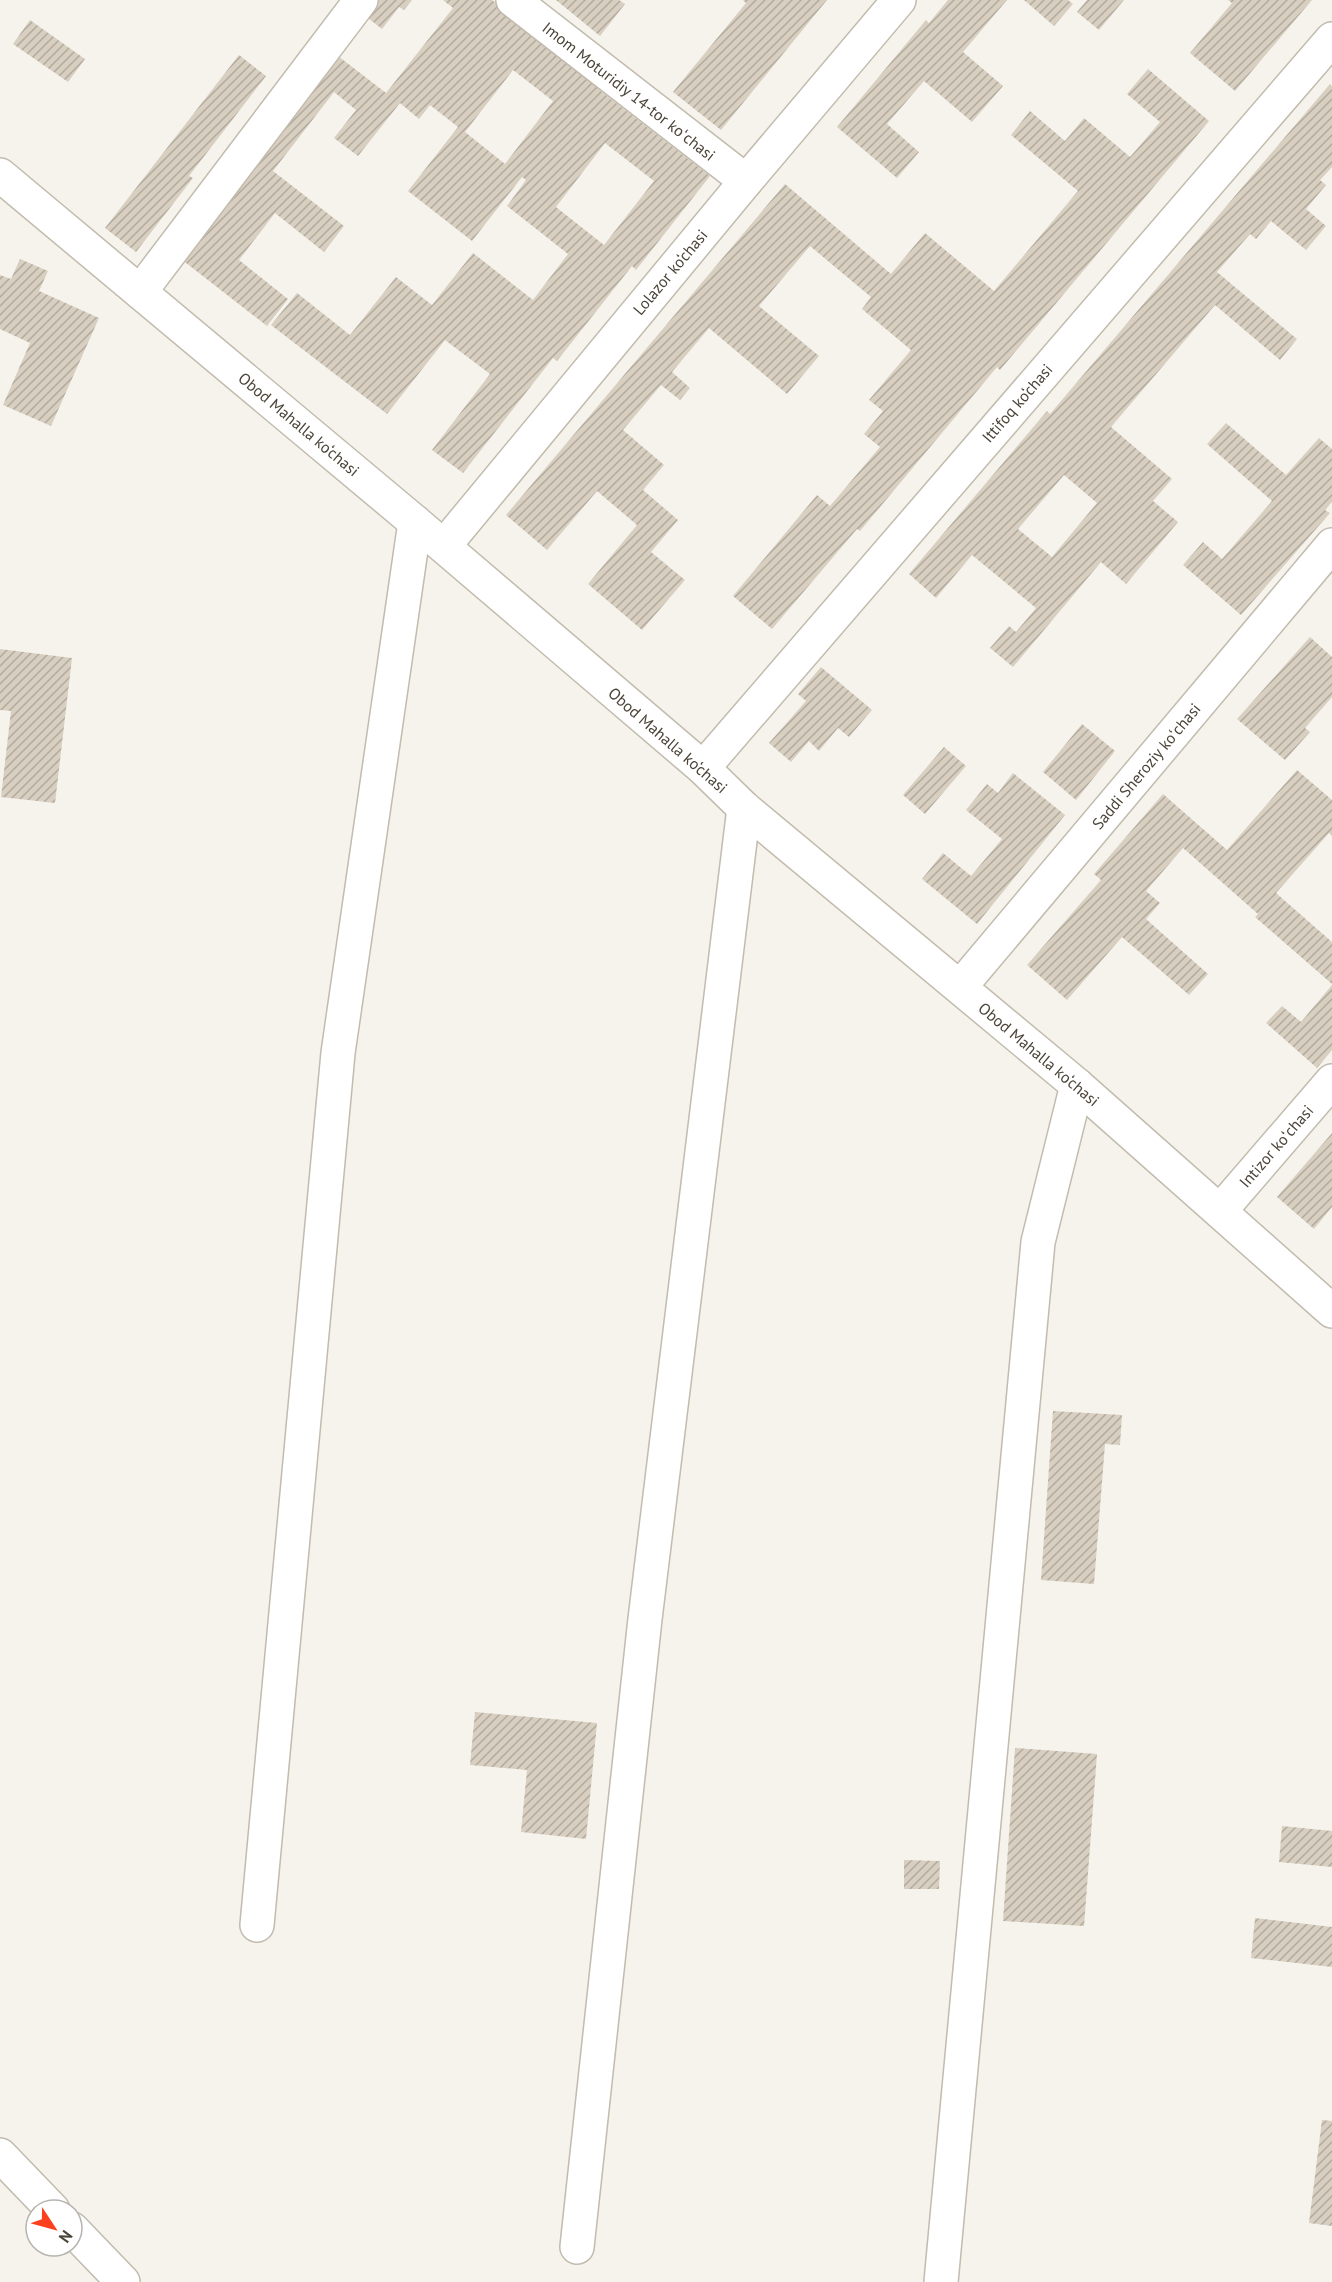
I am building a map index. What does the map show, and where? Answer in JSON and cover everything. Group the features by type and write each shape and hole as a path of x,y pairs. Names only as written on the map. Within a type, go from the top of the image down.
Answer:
{"street":[{"path":"140,292 361,0"},
{"name":"Imom Moturidiy 14-tor koʻchasi","path":"513,0 746,181"},
{"name":"Lolazor ko‘chasi","path":"444,546 899,0"},
{"name":"Ittifoq ko‘chasi","path":"703,768 1332,39"},
{"name":"Obod Mahalla ko‘chasi","path":"0,175 444,546 703,768 744,808 1077,1085 1332,1311"},
{"path":"257,1925 338,1053 415,522"},
{"name":"Saddi Sheroziy koʻchasi","path":"960,987 1332,545"},
{"path":"577,2247 645,1619 744,808"},
{"name":"Intizor koʻchasi","path":"1220,1211 1332,1081"},
{"path":"941,2282 1038,1242 1077,1085"},
{"path":"0,2155 41,2198"},
{"path":"84,2241 123,2282"}],"building":[{"path":"376,0 412,0 404,10 399,7 382,29 364,15"},
{"path":"443,0 492,0 601,85 598,89 710,176 636,270 632,266 557,361 553,358 463,473 432,450 490,374 445,340 387,414 271,325 297,293 350,335 396,277 432,305 473,253 533,300 568,254 507,206 526,180 522,177 472,241 408,191 458,127 430,105 419,119 400,103 358,156 334,138 356,110 334,92 273,171 344,226 324,252 275,213 239,260 288,299 267,326 172,252 329,49 386,93 453,8","holes":["513,70 553,101 505,164 465,132","605,143 654,181 604,245 556,207"]},
{"path":"556,0 619,0 625,4 600,36"},
{"path":"743,0 827,0 721,130 673,92 746,3"},
{"path":"948,0 1007,0 963,52 1003,86 972,122 924,81 887,124 919,152 897,178 837,127 926,20 929,23"},
{"path":"1024,0 1068,0 1073,4 1054,26"},
{"path":"1087,0 1124,0 1099,30 1077,12"},
{"path":"1228,0 1312,0 1235,91 1190,53 1232,3"},
{"path":"30,20 85,59 68,82 13,44"},
{"path":"239,55 266,76 189,176 193,178 136,252 105,228"},
{"path":"1148,69 1209,121 1000,370 997,367 860,531 857,529 772,629 733,596 817,495 830,506 880,447 864,434 883,411 869,400 911,350 862,309 871,297 810,246 759,306 819,356 787,394 709,328 672,372 690,388 680,400 661,385 623,430 664,465 643,490 678,520 651,552 685,580 642,630 588,584 637,525 597,491 547,550 506,515 785,184 891,274 925,233 994,291 1078,191 1011,135 1030,111 1065,141 1084,118 1130,157 1160,122 1127,94"},
{"path":"1330,84 1332,86 1332,167 1320,180 1326,185 1306,209 1326,226 1306,250 1271,221 1256,239 1250,234 1217,272 1297,339 1280,360 1215,305 1111,427 1172,479 1153,501 1178,522 1126,584 1101,562 1013,667 990,648 1009,626 1016,632 1036,608 972,555 936,598 909,574 1047,411 1050,414","holes":["1064,475 1097,503 1052,557 1018,529"]},
{"path":"20,259 48,271 39,291 99,318 51,426 3,405 30,343 0,329 0,275 11,279"},
{"path":"1226,423 1286,475 1319,438 1332,449 1332,502 1325,510 1330,513 1241,615 1183,565 1203,542 1222,559 1272,501 1207,444"},
{"path":"1310,637 1332,657 1332,697 1305,728 1310,732 1285,760 1237,719"},
{"path":"0,649 72,658 55,803 1,797 11,711 0,710"},
{"path":"821,667 872,710 849,737 838,728 819,751 809,741 791,762 769,743 806,701 798,694"},
{"path":"1082,724 1115,751 1076,800 1043,772"},
{"path":"944,747 966,766 925,814 903,795"},
{"path":"1297,770 1332,800 1332,836 1329,833 1276,893 1332,942 1332,984 1255,917 1258,914 1183,848 1146,891 1160,903 1146,919 1208,974 1189,995 1122,937 1067,1000 1027,965 1101,880 1094,874 1163,794 1227,850"},
{"path":"1013,773 1065,815 977,924 922,879 943,853 971,876 1002,839 966,810 987,784 998,793"},
{"path":"1332,985 1332,1050 1317,1068 1266,1023 1282,1006 1301,1022"},
{"path":"1332,1133 1332,1207 1314,1229 1277,1197"},
{"path":"1053,1411 1122,1415 1120,1445 1105,1444 1094,1584 1041,1580"},
{"path":"475,1712 597,1723 586,1839 521,1832 527,1770 470,1765"},
{"path":"1015,1748 1097,1754 1084,1926 1003,1921"},
{"path":"1282,1826 1332,1831 1332,1867 1279,1862"},
{"path":"904,1860 940,1861 939,1889 904,1889"},
{"path":"1255,1918 1332,1927 1332,1967 1251,1958"},
{"path":"1322,2120 1332,2121 1332,2226 1309,2223"}]}
